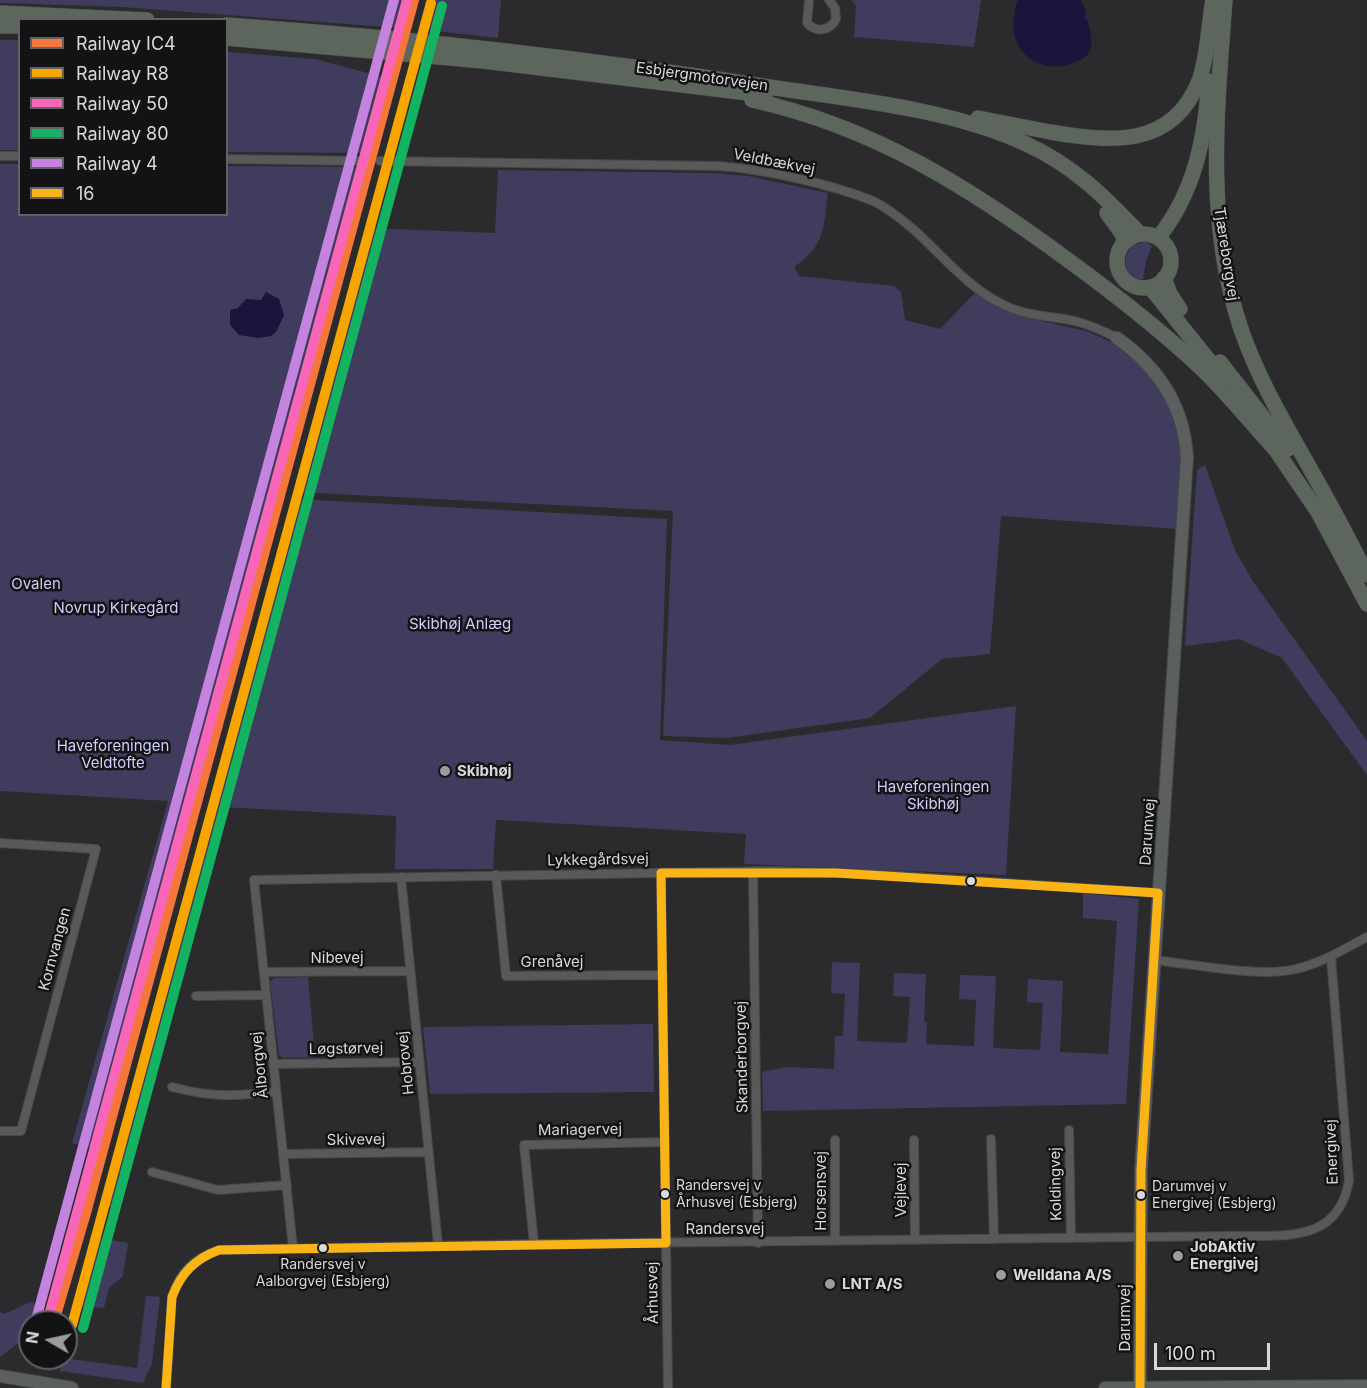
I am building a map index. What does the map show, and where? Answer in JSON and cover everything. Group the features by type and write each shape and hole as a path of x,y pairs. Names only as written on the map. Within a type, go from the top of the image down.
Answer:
{"highway":[{"path":"880,103 941,111 1086,138 1123,139 1153,132 1178,114 1194,92 1204,64 1214,0"},
{"path":"1162,241 1186,193 1202,145 1208,103 1214,0"},
{"name":"Tjæreborgvej","path":"1225,0 1219,87 1217,203 1222,253 1233,304 1263,382 1367,575"},
{"path":"0,13 105,18"},
{"name":"Esbjergmotorvejen","path":"228,25 452,45 604,62 880,103 970,124 1023,142 1081,176 1140,234"},
{"path":"0,26 18,26"},
{"name":"Esbjergmotorvejen","path":"228,38 483,61 772,96 934,124 1011,147 1061,173 1095,200 1117,225 1123,235 1124,243"},
{"path":"1162,241 1184,216 1204,170 1219,87"},
{"path":"697,88 779,106 853,130 912,159 966,191 1102,285 1166,337 1202,369 1275,449"},
{"path":"1140,234 1146,234 1162,241 1171,261 1164,278 1150,287 1135,286 1129,282 1120,271 1118,256 1124,243 1140,234"},
{"name":"Tjæreborgvej","path":"1164,278 1180,310 1269,422 1339,520"},
{"path":"1150,287 1262,427 1336,542 1367,604"}],"street":[{"path":"809,0 807,23 821,30 830,27 836,19 834,8 829,0"},
{"path":"0,156 18,156"},
{"path":"228,159 365,160"},
{"name":"Veldbækvej","path":"380,161 718,166 753,170 806,182 875,202 906,223 968,282 1006,306 1098,328 1117,338"},
{"name":"Darumvej","path":"1117,338 1140,355 1164,383 1180,418 1186,450 1186,479 1141,1161 1140,1388"},
{"name":"Kornvangen","path":"0,843 96,849 21,1131 0,1131"},
{"name":"Lykkegårdsvej","path":"254,880 753,871 877,874 1158,893"},
{"name":"Skanderborgvej","path":"753,871 758,1242"},
{"name":"Århusvej","path":"661,873 668,1388"},
{"name":"Grenåvej","path":"496,875 506,976 663,975"},
{"name":"Hobrovej","path":"401,877 438,1245"},
{"name":"Ålborgvej","path":"254,880 293,1248"},
{"path":"1154,960 1259,972 1294,970 1331,957 1367,936"},
{"name":"Energivej","path":"1140,1237 1293,1235 1315,1230 1333,1217 1339,1209 1348,1190 1349,1180 1331,957"},
{"name":"Nibevej","path":"264,972 410,971"},
{"path":"196,996 266,995"},
{"name":"Løgstørvej","path":"273,1064 420,1062"},
{"path":"172,1088 230,1097 276,1092"},
{"name":"Koldingvej","path":"1069,1130 1071,1238"},
{"path":"991,1139 993,1239"},
{"name":"Horsensvej","path":"835,1140 835,1241"},
{"name":"Vejlevej","path":"914,1140 915,1240"},
{"name":"Mariagervej","path":"534,1244 524,1145 665,1142"},
{"name":"Skivevej","path":"283,1154 429,1152"},
{"path":"152,1172 218,1190 286,1185"},
{"name":"Randersvej","path":"166,1388 172,1297 181,1275 188,1266 219,1250 438,1245 1140,1237"},
{"path":"0,1376 72,1388"},
{"path":"1105,1388 1367,1386"}],"green space":[{"path":"0,0 407,0 399,28 122,7 0,3"},
{"path":"426,0 501,0 498,38 418,29"},
{"path":"851,0 981,0 974,47 854,37 856,6"},
{"path":"0,40 18,40 18,150 0,150"},
{"path":"228,52 315,59 387,78 366,153 228,152"},
{"path":"0,164 18,164 18,216 228,216 228,166 362,167 209,717 93,1149 72,1143 168,801 0,791"},
{"path":"498,170 712,173 748,176 828,193 818,243 794,267 799,276 894,286 901,292 905,320 940,329 975,293 1015,315 1086,331 1111,342 1145,368 1168,401 1180,444 1177,529 1001,516 990,654 942,659 870,718 726,738 663,736 673,511 296,492 366,228 495,233"},
{"path":"1146,241 1152,246 1146,261 1143,280 1128,271 1126,261 1133,245"},
{"path":"1205,465 1235,550 1252,580 1367,741 1367,775 1282,658 1239,639 1185,646 1197,470"},
{"path":"298,499 667,519 660,740 730,745 1016,706 1006,875 744,864 746,834 496,820 493,869 395,869 396,816 220,807 116,1208 103,1205 114,1155 234,717 244,717 240,712 291,513"},
{"path":"1083,893 1139,899 1126,1104 763,1111 762,1072 787,1067 834,1069 835,1036 843,1036 845,994 831,993 832,962 860,963 857,1041 907,1043 910,997 893,996 894,973 926,974 924,1022 927,1022 926,1044 974,1046 976,1000 959,999 960,975 996,976 993,1048 1040,1050 1043,1003 1027,1002 1028,979 1063,981 1060,1052 1108,1054 1117,921 1083,918"},
{"path":"308,977 315,1057 283,1058 279,1055 270,982 274,978"},
{"path":"653,1024 654,1092 430,1094 423,1027"},
{"path":"94,1237 128,1243 123,1276 109,1288 104,1308 79,1306 75,1302"},
{"path":"146,1296 160,1297 152,1364 143,1383 60,1371 78,1370 78,1360 137,1368"},
{"path":"30,1302 39,1305 36,1310 18,1310 18,1343 0,1357 0,1312 4,1314"}],"shaded area":[{"path":"1018,0 1081,0 1086,11 1084,18 1088,20 1091,36 1091,45 1087,55 1065,66 1052,67 1030,58 1021,50 1013,27"},
{"path":"266,292 279,299 284,315 276,332 271,336 258,338 239,335 230,325 230,310 238,308 246,299 261,300"}],"rail line":[{"name":"4","path":"39,1310 394,0"},
{"name":"50","path":"50,1310 407,0"},
{"name":"IC4","path":"58,1310 86,1213 414,0"},
{"name":"R8","path":"76,1310 431,3"},
{"name":"80","path":"83,1328 442,6"}],"transit line":[{"name":"16","path":"661,873 836,873 1158,893"},
{"name":"16","path":"661,873 666,1243"},
{"name":"16","path":"1140,1388 1141,1170 1158,893"},
{"name":"16","path":"166,1388 172,1297 184,1274 196,1262 219,1250 666,1243"}],"place":[{"name":"Skibhøj","path":"445,771"},
{"name":"Randersvej v Århusvej (Esbjerg)","path":"665,1194"},
{"name":"Darumvej v Energivej (Esbjerg)","path":"1141,1195"},
{"name":"Randersvej v Aalborgvej (Esbjerg)","path":"323,1248"},
{"name":"JobAktiv Energivej","path":"1178,1256"},
{"name":"Welldana A/S","path":"1001,1275"},
{"name":"LNT A/S","path":"830,1284"}],"park label":[{"name":"Ovalen","path":"36,584"},
{"name":"Novrup Kirkegård","path":"116,608"},
{"name":"Skibhøj Anlæg","path":"460,624"},
{"name":"Haveforeningen Veldtofte","path":"113,754"},
{"name":"Haveforeningen Skibhøj","path":"933,796"}]}
